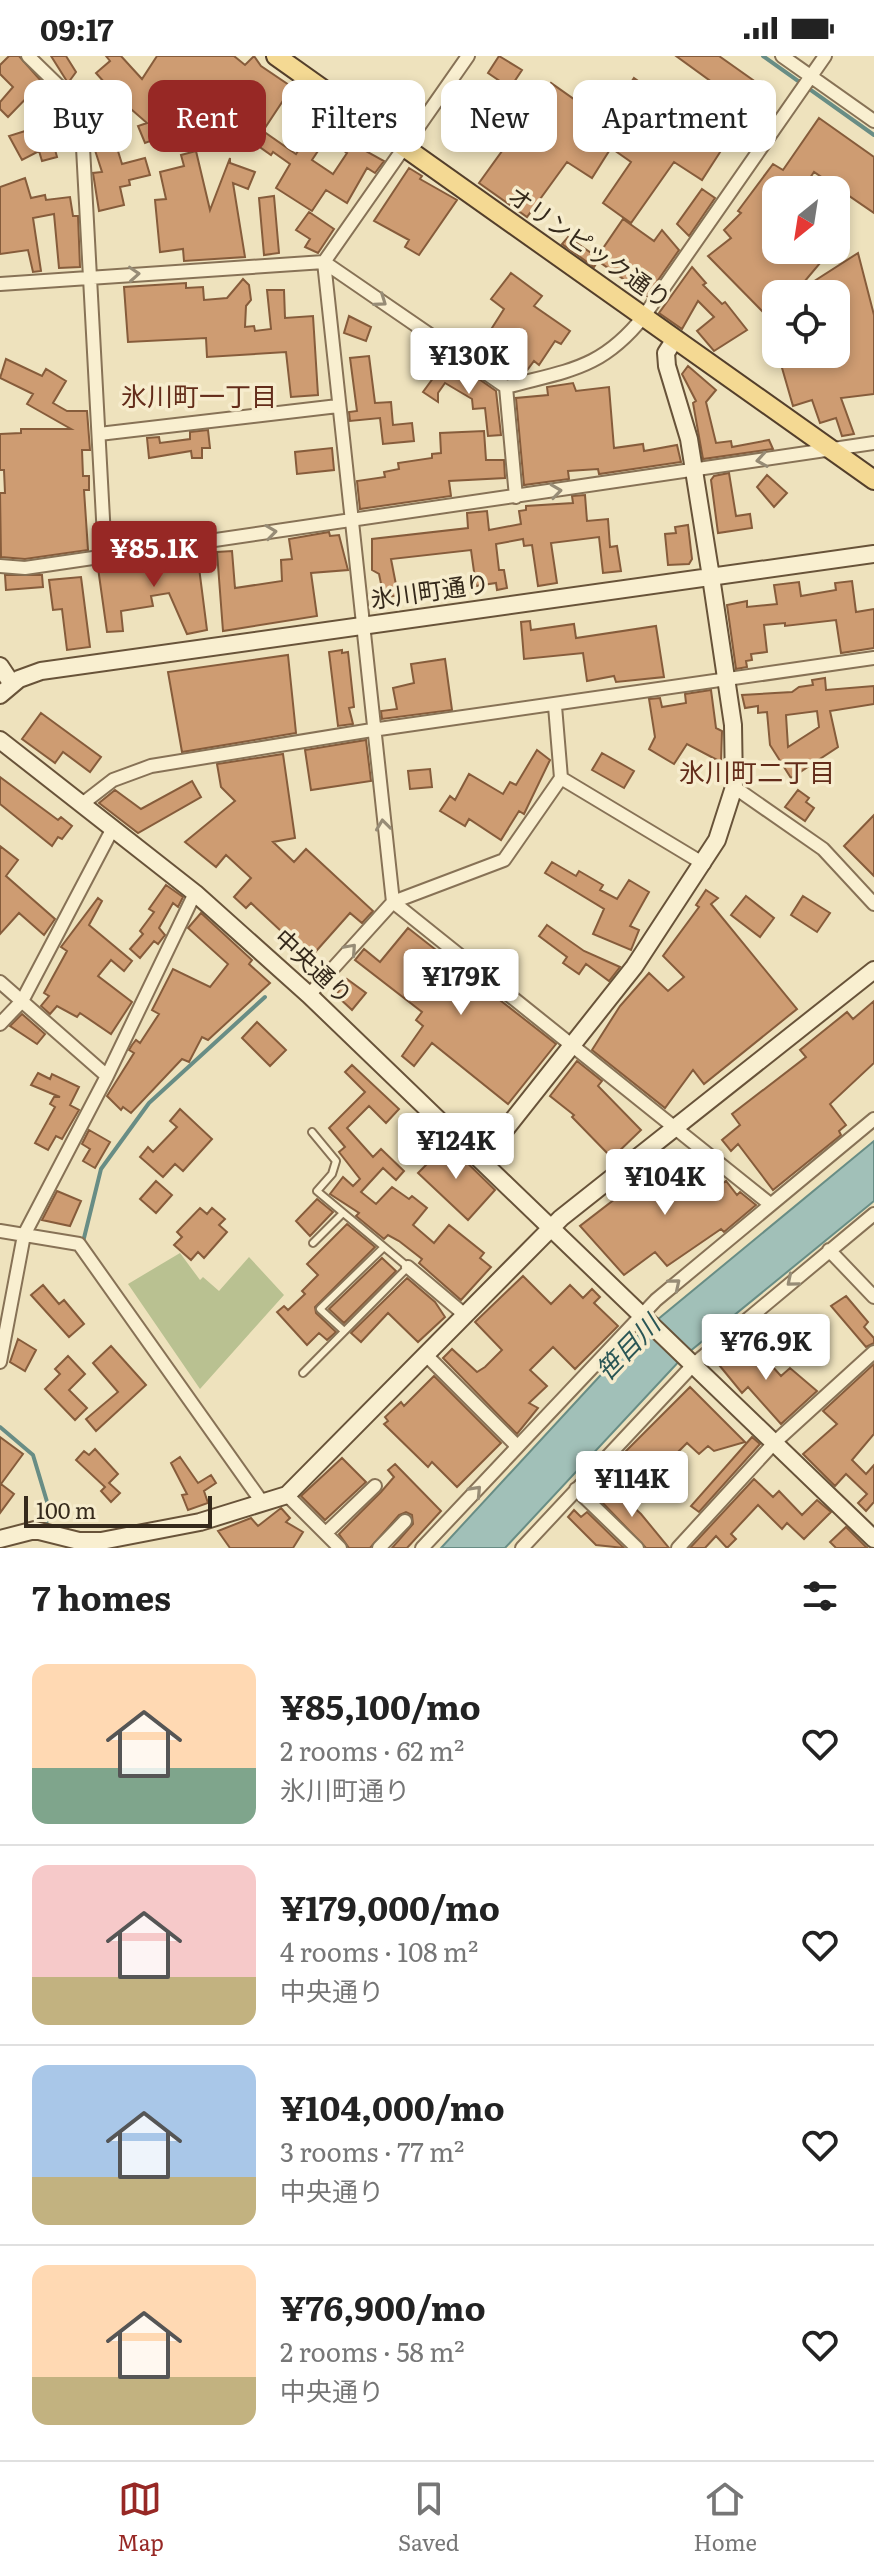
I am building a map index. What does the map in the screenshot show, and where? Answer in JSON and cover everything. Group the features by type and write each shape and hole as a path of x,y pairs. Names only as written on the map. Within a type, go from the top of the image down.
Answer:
{"main road":[{"name":"オリンピック通り","path":"276,56 310,80"},
{"name":"オリンピック通り","path":"411,152 874,480"}],"street":[{"path":"28,56 64,91 82,129 105,556"},
{"path":"425,117 468,56"},
{"path":"782,56 874,121"},
{"path":"506,387 599,360 624,341 825,56"},
{"path":"401,152 324,262 372,730 393,902 770,1204"},
{"path":"0,284 324,262 506,387"},
{"path":"482,1159 634,967 704,864 727,816 734,787 736,756 711,577 679,399 667,366 666,353 675,339"},
{"path":"506,387 516,497"},
{"path":"99,434 338,406"},
{"path":"0,566 25,568 874,443"},
{"name":"氷川町通り","path":"6,690 41,671 874,554"},
{"path":"82,804 113,780 151,766 372,730 874,658"},
{"path":"0,666 6,690"},
{"path":"309,995 393,902 504,860 561,778 555,706"},
{"name":"中央通り","path":"0,740 195,893 309,995 692,1362"},
{"path":"561,778 704,864"},
{"path":"734,787 823,849 874,904"},
{"path":"0,1024 22,1001 113,828"},
{"path":"0,1362 24,1235 107,1076 195,893"},
{"path":"0,1539 35,1530 103,1544 200,1522 287,1495 552,1227 874,970"},
{"path":"0,982 107,1076"},
{"path":"422,1548 644,1314 770,1204 874,1119"},
{"path":"522,1548 692,1362 874,1214"},
{"path":"0,1231 79,1244 262,1502"},
{"path":"829,1250 874,1297"},
{"path":"408,1267 465,1315"},
{"path":"678,1548 775,1442 874,1352"},
{"path":"426,1355 517,1446"},
{"path":"692,1362 874,1539"},
{"path":"326,1533 375,1486"},
{"path":"576,1489 637,1548"},
{"path":"287,1495 340,1548"},
{"path":"379,1548 405,1521"}],"lane":[{"path":"303,1373 408,1267 317,1191 332,1174 336,1161 312,1132"},
{"path":"313,1243 343,1213"},
{"path":"344,1331 320,1309 384,1247"}],"green space":[{"path":"180,1253 200,1280 203,1277 219,1291 249,1257 284,1295 200,1389 128,1284"}],"water":[{"name":"笹目川","path":"874,1141 874,1201 683,1357 505,1548 441,1548 634,1339"}],"building":[{"path":"9,56 19,56 40,80 24,80 24,101 8,117 0,109 0,102 13,87 0,74 0,65"},
{"path":"51,56 66,56 76,72 70,80 66,80"},
{"path":"106,56 121,56 142,79 157,56 234,56 245,65 254,56 261,66 282,80 282,102 266,126 266,80 148,80 148,142 145,143 138,126 147,123 132,110 132,80 102,80 96,73 110,61"},
{"path":"499,56 522,70 515,80 498,80 488,73"},
{"path":"676,56 719,56 753,80 709,80"},
{"path":"557,87 573,98 573,152 608,152 592,178 567,162 527,217 479,183 501,152 557,152"},
{"path":"819,118 874,157 874,213 850,197 850,176 820,176 814,172 811,176 764,176 773,164 783,170"},
{"path":"24,131 24,152 37,152 22,160 9,136"},
{"path":"266,133 282,144 282,152 317,152 312,160 333,174 346,152 368,152 384,161 375,173 367,168 347,203 326,190 312,211 276,188 290,164 273,152 271,155 266,151"},
{"path":"39,152 56,152 57,157 42,161"},
{"path":"96,152 118,152 122,164 145,158 150,175 129,180 130,185 120,187 124,205 99,211 93,173 102,172"},
{"path":"196,152 210,210 230,158 230,163 255,172 248,189 233,183 245,257 184,261 183,249 160,252 155,200 166,199 160,172 184,166 181,155"},
{"path":"617,152 720,152 702,180 674,162 631,223 603,203 631,162"},
{"path":"409,168 422,176 420,179 457,200 419,255 405,247 409,240 374,221"},
{"path":"25,178 31,198 45,195 46,200 70,197 73,216 78,216 80,267 59,268 54,214 33,218 41,271 33,272 28,250 0,254 0,187"},
{"path":"762,179 762,264 819,264 806,280 762,280 762,311 708,256 731,238 724,230 741,213 738,211"},
{"path":"702,189 715,198 689,236 677,224"},
{"path":"274,196 279,253 264,255 259,198"},
{"path":"309,212 334,229 318,253 305,247 310,239 296,230"},
{"path":"623,219 654,241 662,230 679,250 647,296 598,261 594,267 562,244 568,237 597,257"},
{"path":"858,253 874,315 874,394 841,398 854,434 842,436 836,418 820,423 812,400 793,406 782,368 850,368 850,280 816,280 841,264 850,264 850,258"},
{"path":"692,267 706,283 703,285 722,304 725,302 747,330 714,351 697,331 714,317 698,301 682,329 659,313"},
{"path":"511,273 542,296 534,306 570,331 561,344 555,341 539,365 534,361 525,373 512,376 503,333 490,335 493,360 478,350 504,309 491,299"},
{"path":"243,279 249,285 251,300 246,306 245,327 254,326 255,331 271,329 267,290 284,290 285,318 313,316 318,395 291,397 286,352 207,357 206,338 128,342 124,287 186,283 186,288 203,287 204,300 227,298"},
{"path":"349,316 371,327 366,341 344,333"},
{"path":"369,356 375,403 391,402 393,425 412,423 414,441 383,444 380,418 350,421 349,412 357,411 350,358"},
{"path":"6,359 42,376 46,369 66,381 53,403 67,411 87,411 90,450 82,450 83,476 89,476 89,490 84,490 88,550 25,559 1,557 0,493 5,493 4,470 0,470 0,434 21,433 21,429 71,429 27,404 33,394 0,378"},
{"path":"442,366 472,383 476,377 496,391 501,435 488,436 485,408 473,409 472,399 445,383 438,393 438,402 423,392"},
{"path":"688,366 716,390 706,402 716,443 731,441 732,447 769,440 773,449 703,459 693,403 696,401 682,374"},
{"path":"573,383 576,391 609,387 614,448 643,444 644,451 677,445 681,462 599,474 598,469 568,471 569,479 524,485 516,398 548,395 547,387"},
{"path":"208,430 210,448 202,448 202,458 192,458 191,451 149,458 147,438 159,437 160,443 190,439 190,432"},
{"path":"484,431 486,460 504,460 505,478 449,481 451,496 360,509 357,481 385,477 384,472 399,469 398,463 432,458 432,454 441,453 440,433"},
{"path":"332,448 334,470 297,474 295,452"},
{"path":"729,473 736,516 750,514 752,528 718,533 711,480 714,476"},
{"path":"767,475 787,493 774,507 757,487"},
{"path":"585,495 587,521 608,519 610,547 617,546 621,571 603,573 599,537 551,543 557,583 538,586 532,545 524,546 523,539 496,544 499,570 504,570 507,588 497,590 496,583 476,586 471,550 391,559 398,595 384,598 379,574 372,570 372,539 468,528 467,513 487,511 489,530 521,524 519,511 526,510 526,506 573,503 572,496"},
{"path":"688,525 692,559 689,564 668,565 665,534 676,533 675,527"},
{"path":"329,532 330,536 339,535 348,570 311,573 317,616 223,631 217,552 232,551 235,588 282,581 281,560 292,559 289,539"},
{"path":"197,552 207,630 187,634 169,593 151,596 153,606 121,611 123,631 107,632 98,568"},
{"path":"5,575 42,575 43,587 6,590"},
{"path":"81,577 90,647 67,650 62,609 53,610 49,580"},
{"path":"852,581 856,612 874,609 874,648 841,653 836,620 785,626 785,623 764,625 767,652 751,654 752,660 746,661 747,667 736,669 727,605 747,601 747,607 777,604 774,585 799,582 801,596 836,590 835,583"},
{"path":"530,621 531,630 574,624 576,638 656,626 664,677 616,682 614,676 587,681 583,653 524,659 521,622"},
{"path":"342,650 342,653 348,652 354,707 349,708 353,724 338,726 329,652"},
{"path":"288,655 296,733 182,752 168,672"},
{"path":"445,659 452,710 382,719 381,711 397,709 393,688 414,683 411,664"},
{"path":"825,678 826,690 874,686 874,704 830,711 838,747 791,778 770,745 767,712 758,713 758,706 745,708 742,695 792,692 799,687 813,685 812,680","holes":["817,711 819,727 788,747 786,715"]},
{"path":"711,690 716,728 722,731 721,762 687,744 674,764 649,749 655,737 649,699 660,698 662,707 686,703 685,694"},
{"path":"41,713 101,757 90,772 63,752 55,763 22,739"},
{"path":"366,740 371,781 311,790 305,750"},
{"path":"537,750 550,760 524,814 519,811 501,840 469,819 465,826 440,811 450,796 455,800 469,774 503,794 510,782 516,785"},
{"path":"602,753 634,771 624,788 592,770"},
{"path":"283,754 295,838 273,842 294,862 306,849 373,911 362,923 350,913 310,958 251,903 246,908 234,897 251,878 226,855 216,867 185,842 235,801 221,787 217,764"},
{"path":"430,769 432,787 410,789 408,771"},
{"path":"0,777 58,820 61,817 72,826 62,839 58,837 52,846 0,804"},
{"path":"192,781 201,797 138,833 99,803 115,790 141,809"},
{"path":"798,790 809,798 806,802 814,808 805,821 785,807"},
{"path":"874,815 874,876 844,846"},
{"path":"0,846 18,860 6,876 55,919 44,935 19,913 0,934"},
{"path":"552,862 576,876 579,871 603,885 600,890 617,899 629,880 649,892 630,926 639,930 631,950 593,934 604,909 545,873"},
{"path":"166,885 183,897 178,907 173,903 159,928 165,935 158,944 154,941 140,958 130,949 143,934 140,931 154,912 149,909"},
{"path":"706,890 718,898 711,904 797,1009 704,1084 693,1070 665,1108 592,1050 620,1006 649,973 668,991 684,977 663,956 699,907 696,905"},
{"path":"746,896 774,918 760,937 731,915"},
{"path":"803,896 830,913 817,932 791,915"},
{"path":"98,898 102,901 89,925 132,961 124,971 111,960 98,976 132,1002 111,1034 80,1013 77,1017 57,1006 50,1014 41,1006 49,996 44,993 67,951 61,947"},
{"path":"201,913 252,960 249,964 270,983 208,1040 202,1037 189,1062 182,1059 131,1113 123,1107 121,1110 107,1096 134,1053 129,1050 132,1045 136,1040 140,1043 159,1014 152,1010 173,969 210,987 228,964 188,928"},
{"path":"547,925 584,951 620,967 609,981 586,964 579,974 563,963 567,957 539,936"},
{"path":"408,928 556,1044 508,1104 432,1043 414,1066 402,1056 423,1026 416,1020 422,1012 355,960 364,949 380,962"},
{"path":"347,979 366,993 352,1010 336,995"},
{"path":"874,1001 874,1063 830,1104 846,1125 839,1131 841,1135 773,1190 738,1144 731,1151 722,1140 740,1125 732,1114 806,1057 800,1050 847,1012 853,1019"},
{"path":"22,1014 45,1034 37,1044 10,1026"},
{"path":"257,1022 286,1050 270,1066 242,1038"},
{"path":"577,1061 602,1081 598,1086 641,1130 612,1158 572,1117 574,1115 550,1096"},
{"path":"352,1065 399,1109 386,1123 369,1106 347,1128 373,1157 381,1149 404,1171 396,1180 383,1168 361,1192 376,1204 392,1187 409,1199 412,1196 427,1208 413,1225 434,1243 449,1225 484,1253 480,1258 491,1267 461,1300 419,1263 422,1259 388,1235 384,1239 356,1216 359,1213 330,1194 343,1177 353,1186 360,1179 339,1152 345,1147 329,1128 365,1092 345,1072"},
{"path":"38,1073 50,1079 52,1074 79,1087 70,1105 79,1110 62,1139 56,1136 48,1150 35,1143 55,1107 50,1104 54,1097 60,1097 31,1085"},
{"path":"180,1109 212,1139 183,1171 175,1164 163,1177 140,1157 148,1147 153,1152 177,1127 170,1121"},
{"path":"89,1130 110,1142 95,1168 83,1161 90,1149 82,1144"},
{"path":"435,1145 446,1155 452,1148 495,1190 468,1220 418,1173 432,1159 426,1154"},
{"path":"667,1159 686,1184 707,1166 722,1184 726,1181 737,1195 740,1192 756,1205 724,1232 721,1229 667,1266 655,1252 624,1275 580,1226"},
{"path":"156,1181 172,1195 156,1213 140,1199"},
{"path":"57,1191 81,1201 70,1226 42,1220"},
{"path":"317,1199 333,1212 310,1236 296,1221"},
{"path":"200,1208 207,1214 212,1208 225,1219 219,1225 227,1232 204,1258 198,1252 191,1260 174,1245 182,1237 177,1232"},
{"path":"347,1224 375,1247 315,1307 316,1313 336,1332 327,1340 319,1333 307,1345 277,1312 284,1306 288,1310 305,1294 302,1291 318,1275 307,1264"},
{"path":"382,1258 396,1271 344,1323 329,1309"},
{"path":"523,1276 551,1304 570,1285 583,1298 592,1289 600,1297 594,1303 618,1326 575,1369 553,1347 530,1370 547,1386 529,1403 538,1408 517,1434 443,1358 452,1349 477,1372 502,1350 475,1322"},
{"path":"407,1278 435,1302 445,1317 418,1342 388,1313 361,1342 351,1333"},
{"path":"43,1285 59,1304 64,1300 84,1324 69,1337 31,1295"},
{"path":"846,1296 868,1322 864,1327 874,1338 874,1343 866,1347 831,1306"},
{"path":"798,1319 814,1336 801,1348 785,1331"},
{"path":"18,1339 36,1350 25,1371 10,1362"},
{"path":"737,1341 755,1361 762,1355 781,1376 790,1368 817,1391 781,1424 748,1387 742,1393 715,1360"},
{"path":"111,1346 146,1385 96,1431 86,1419 118,1392 93,1363"},
{"path":"68,1356 85,1374 69,1390 87,1408 75,1420 45,1389 60,1374 55,1369"},
{"path":"874,1364 874,1434 852,1460 866,1474 874,1465 874,1502 866,1511 858,1503 867,1494 846,1474 835,1486 803,1454 837,1424 823,1411"},
{"path":"434,1376 501,1443 457,1487 432,1462 428,1467 384,1424 388,1421 385,1417 401,1402 404,1406"},
{"path":"690,1387 745,1442 714,1451 708,1446 699,1454 687,1443 663,1467 629,1478 614,1463"},
{"path":"0,1437 23,1454 1,1484 14,1494 0,1513"},
{"path":"752,1437 760,1444 699,1512 691,1506"},
{"path":"95,1449 118,1474 109,1483 120,1493 111,1502 101,1491 105,1487 76,1460 84,1451 89,1455"},
{"path":"180,1457 198,1483 211,1475 216,1483 204,1491 208,1503 188,1510 182,1495 187,1494 171,1463"},
{"path":"342,1458 366,1482 325,1520 301,1496"},
{"path":"395,1464 441,1511 407,1548 392,1548 413,1524 412,1515 406,1512 399,1515 370,1548 349,1548 339,1534 394,1477 388,1470"},
{"path":"754,1479 773,1497 779,1491 802,1515 817,1500 831,1512 804,1539 787,1523 782,1529 758,1505 731,1534 736,1539 727,1548 716,1536 705,1548 690,1548"},
{"path":"609,1485 641,1514 669,1548 646,1548 598,1498"},
{"path":"281,1508 290,1518 286,1522 303,1532 293,1548 230,1548 218,1531 251,1518 258,1526"},
{"path":"574,1510 581,1517 587,1512 624,1548 596,1545 568,1517"},
{"path":"846,1527 868,1548 836,1548 830,1542"}],"waterway":[{"path":"763,56 874,135"},
{"path":"83,1242 101,1169 149,1103 265,997"},
{"path":"0,1427 33,1455 48,1505 46,1527"}],"district":[{"name":"氷川町一丁目","path":"199,397"},
{"name":"氷川町二丁目","path":"757,773"}]}
